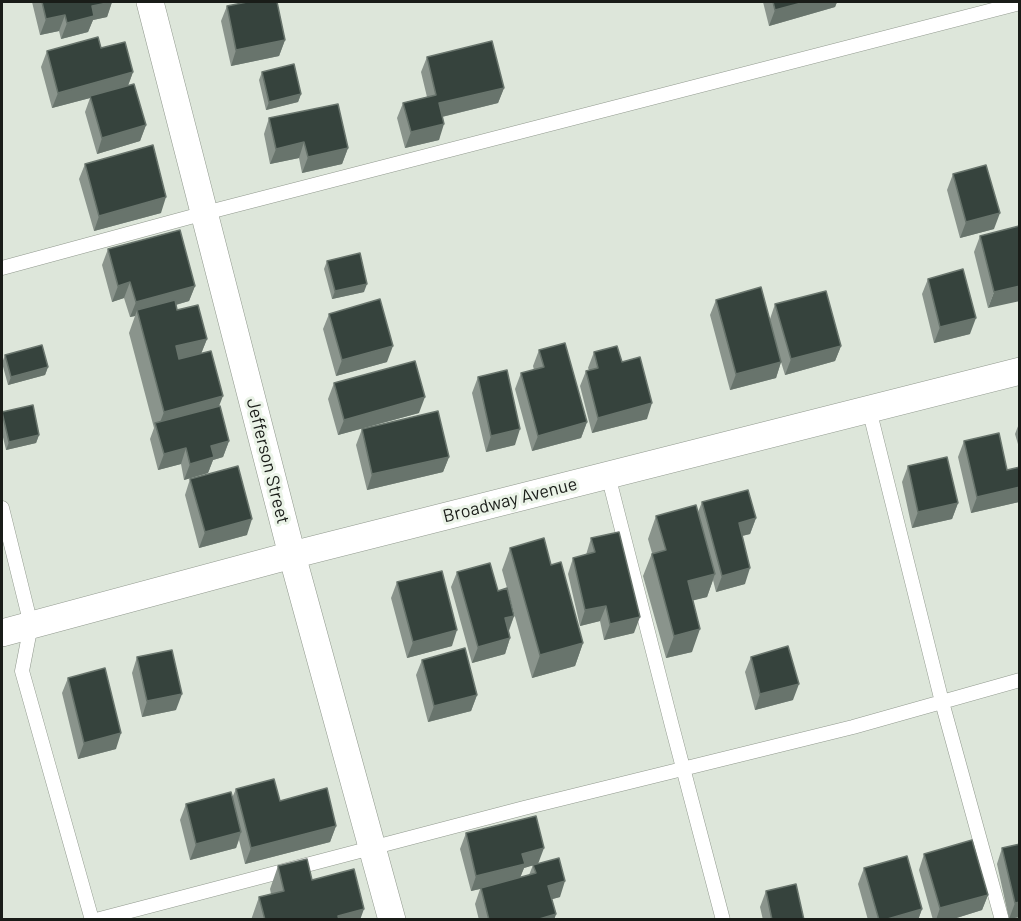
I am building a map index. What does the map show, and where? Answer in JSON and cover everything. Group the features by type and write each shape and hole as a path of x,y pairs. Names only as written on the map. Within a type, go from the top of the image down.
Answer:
{"street":[{"name":"Jefferson Street","path":"150,2 292,555 392,920"},
{"name":"Broadway Avenue","path":"2,633 292,555 1020,371"}],"lane":[{"path":"2,268 205,213 1020,3"},
{"path":"869,409 942,702 1002,920"},
{"path":"608,475 723,920"},
{"path":"2,508 31,626 22,671 94,920 853,727 1020,680"}],"building":[{"path":"42,2 112,2 92,6 94,16 67,23 65,15 46,19"},
{"path":"247,2 277,2 285,40 236,50 227,6"},
{"path":"773,2 805,2 775,10"},
{"path":"98,37 101,48 125,42 133,72 58,93 47,51"},
{"path":"492,41 504,88 439,103 444,124 411,132 403,103 436,95 427,57"},
{"path":"294,64 301,94 269,102 262,72"},
{"path":"134,84 146,125 102,138 90,96"},
{"path":"338,104 348,148 308,157 304,142 276,149 269,118"},
{"path":"153,145 166,197 99,216 85,164"},
{"path":"986,165 1000,213 966,222 953,174"},
{"path":"1019,226 1020,286 994,292 980,236"},
{"path":"180,230 195,286 136,302 130,282 118,286 108,249"},
{"path":"360,253 367,284 335,291 327,261"},
{"path":"963,269 976,318 940,327 928,279"},
{"path":"761,287 781,362 736,374 716,300"},
{"path":"826,291 841,346 791,359 775,304"},
{"path":"380,299 393,346 342,360 329,314"},
{"path":"175,300 177,310 198,305 207,339 176,346 179,359 211,351 223,396 164,412 137,310"},
{"path":"565,343 587,422 538,436 521,373 544,367 539,350"},
{"path":"42,345 48,367 11,377 5,355"},
{"path":"617,346 622,362 640,357 652,403 598,418 586,371 598,368 594,352"},
{"path":"415,361 425,397 344,420 334,383"},
{"path":"507,370 520,429 491,436 478,377"},
{"path":"33,405 39,435 9,442 2,412"},
{"path":"220,406 229,441 211,446 214,457 190,464 186,448 164,454 155,423"},
{"path":"438,411 449,457 372,474 362,429"},
{"path":"999,433 1007,470 1020,467 1020,487 977,497 964,441"},
{"path":"947,457 958,503 918,512 908,466"},
{"path":"238,466 252,519 205,532 190,479"},
{"path":"748,490 756,518 739,523 750,568 722,576 702,502"},
{"path":"696,505 715,574 688,581 700,629 674,636 652,554 666,550 656,516"},
{"path":"619,532 640,617 610,624 606,606 585,610 573,558 595,552 591,538"},
{"path":"544,538 551,565 561,562 583,643 540,655 510,548"},
{"path":"490,563 498,591 507,588 514,616 505,618 510,638 478,647 457,572"},
{"path":"442,571 457,630 413,642 397,582"},
{"path":"788,646 799,684 760,694 751,657"},
{"path":"465,648 477,695 434,706 422,660"},
{"path":"172,650 182,694 147,701 137,657"},
{"path":"105,668 121,733 84,743 68,678"},
{"path":"274,779 280,801 327,788 336,826 251,848 236,789"},
{"path":"231,792 241,832 196,844 186,804"},
{"path":"536,816 544,848 522,854 525,864 476,876 466,833"},
{"path":"972,840 988,895 940,908 924,854"},
{"path":"1020,844 1020,902 1015,903 1002,848"},
{"path":"907,856 922,909 879,920 864,868"},
{"path":"559,858 565,881 548,886 556,914 536,920 489,920 481,888 536,873 533,865"},
{"path":"307,859 312,880 354,869 364,909 338,916 339,920 265,920 259,897 284,891 278,866"},
{"path":"796,884 804,920 772,920 766,891"}]}
